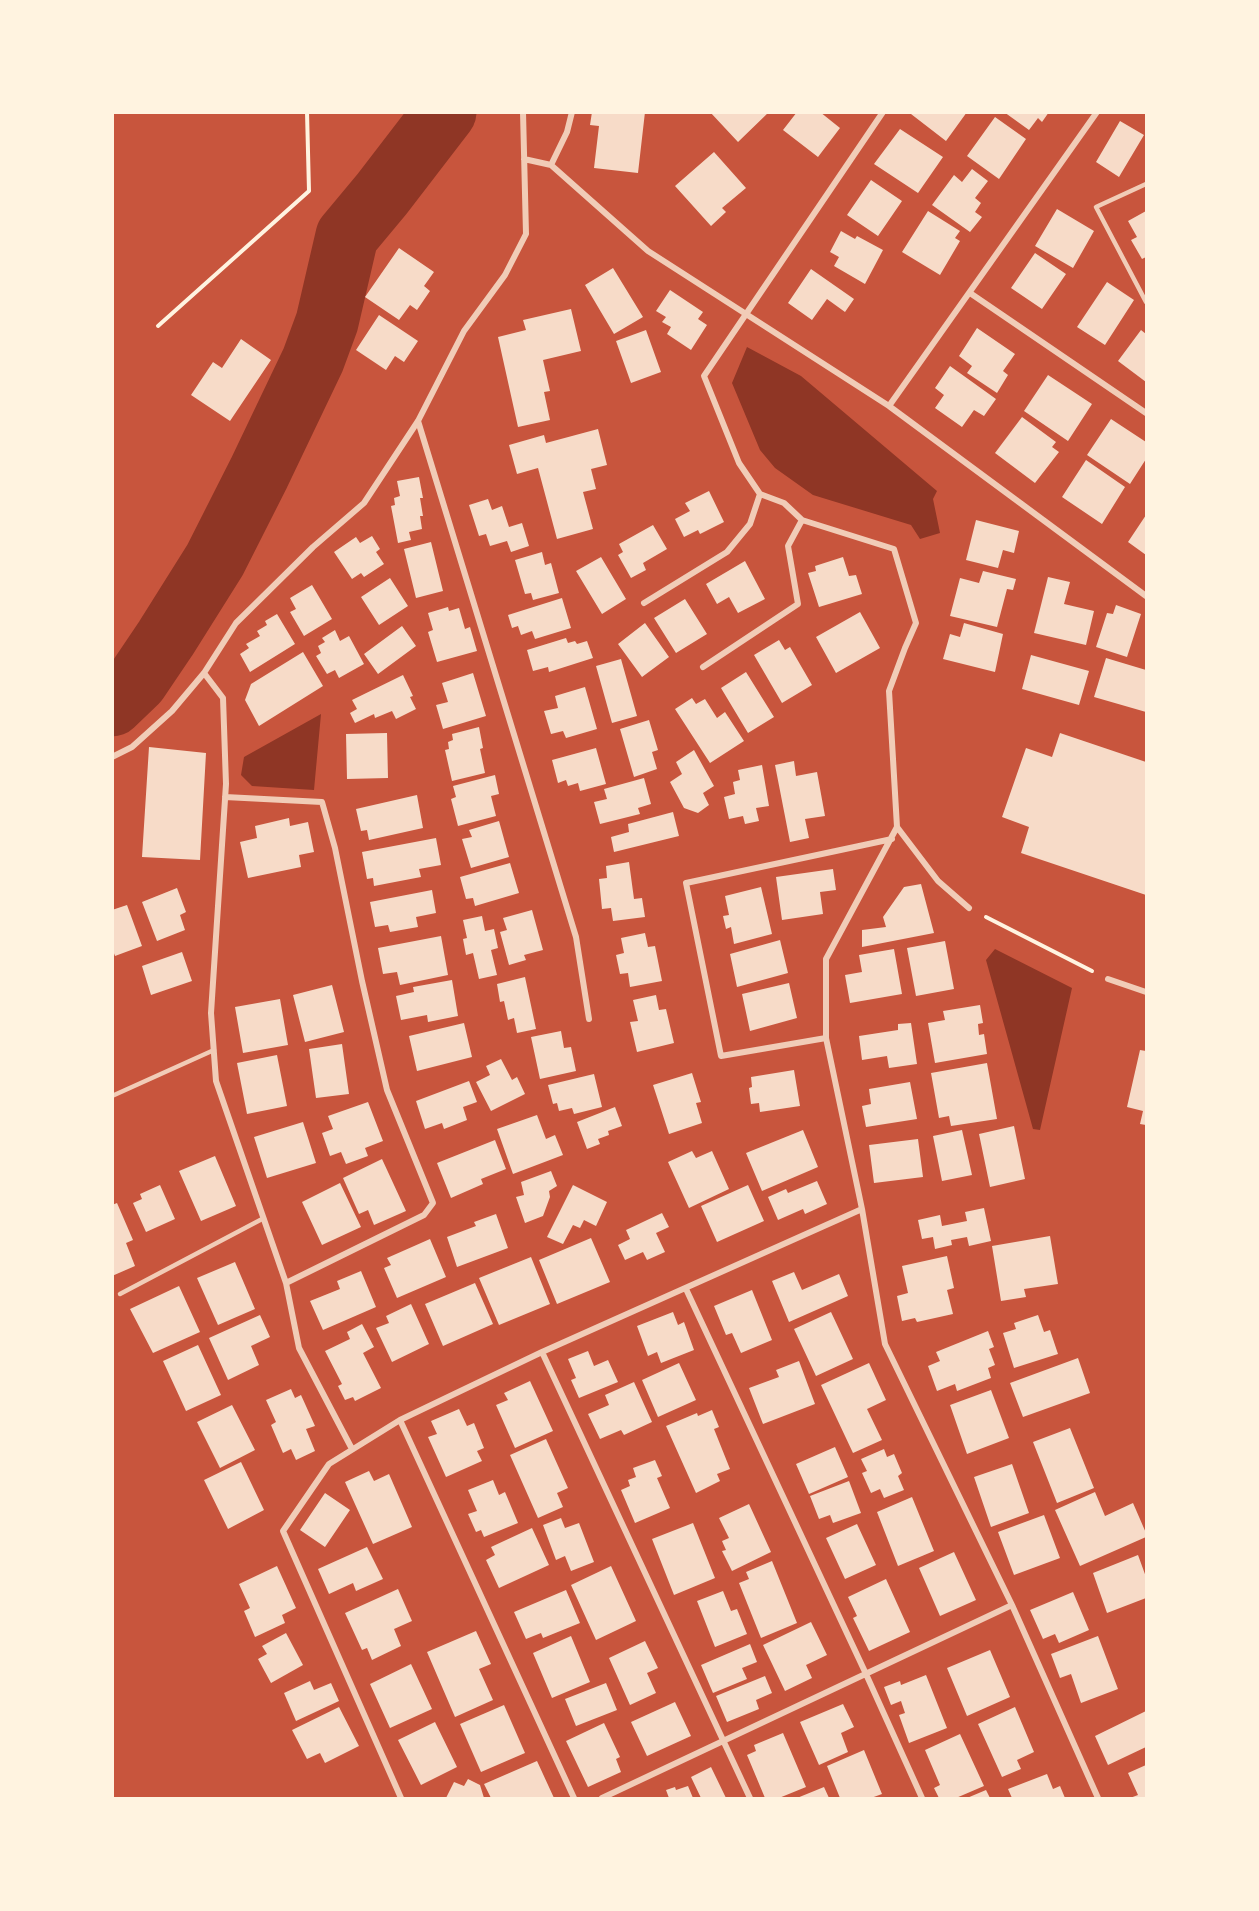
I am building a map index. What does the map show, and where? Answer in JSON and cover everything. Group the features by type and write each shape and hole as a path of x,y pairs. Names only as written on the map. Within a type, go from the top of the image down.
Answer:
{"street":[{"path":"112,757 132,747 172,711 204,673 236,623 313,547 364,503 418,421 464,331 505,275 526,234 523,112"},
{"path":"550,165 567,132 572,112"},
{"path":"883,112 704,376 739,463 760,494 784,503 802,520 894,549 916,624 889,691 897,827 826,959 826,1038 862,1209 885,1344 1012,1605 1098,1798"},
{"path":"889,406 1097,112"},
{"path":"524,159 550,165 648,251 889,406 1146,596"},
{"path":"970,293 1146,412"},
{"path":"418,421 576,937 590,1019"},
{"path":"644,603 727,552 750,524 760,494"},
{"path":"703,667 798,604 788,546 802,520"},
{"path":"204,673 223,698 225,797 211,1013 216,1082 286,1283 299,1348 352,1449"},
{"path":"225,797 322,802 387,1090 433,1203 424,1215 286,1283"},
{"path":"897,827 938,881 969,908"},
{"path":"826,1038 721,1056 686,883 892,839"},
{"path":"1108,979 1146,992"},
{"path":"401,1798 283,1531 329,1464 400,1420 542,1352 862,1209"},
{"path":"686,1289 922,1798"},
{"path":"542,1352 750,1798"},
{"path":"400,1420 574,1798"},
{"path":"602,1798 1012,1605"}],"lane":[{"path":"1146,184 1096,207 1146,302"},
{"path":"112,1096 214,1050"},
{"path":"120,1294 264,1218"}],"path":[{"path":"158,326 309,191 307,112"},
{"path":"969,908 1108,979"}],"shaded area":[{"path":"747,347 801,376 937,491 933,499 940,533 920,539 911,525 813,495 775,468 760,450 732,383"},
{"path":"321,714 314,790 252,786 241,775 244,757"},
{"path":"995,949 1072,988 1040,1130 1033,1129 986,960"}],"building":[{"path":"592,112 645,112 638,173 594,168 599,126 590,125"},
{"path":"710,112 769,112 738,142"},
{"path":"797,112 820,112 840,128 818,157 783,130"},
{"path":"912,112 967,112 946,141 911,114"},
{"path":"1004,112 1049,112 1042,122 1038,118 1029,130"},
{"path":"995,117 1026,139 999,179 967,156"},
{"path":"1120,121 1144,135 1119,177 1096,162"},
{"path":"900,129 943,157 918,193 874,164"},
{"path":"714,152 746,188 722,208 726,212 711,226 675,186"},
{"path":"972,169 988,181 975,198 981,203 975,212 982,217 970,232 932,205 954,175 962,182"},
{"path":"871,180 902,201 878,236 847,215"},
{"path":"1057,209 1094,231 1073,268 1035,246"},
{"path":"928,211 960,231 955,238 960,241 940,275 902,252"},
{"path":"1146,211 1146,257 1142,259 1131,240 1137,237 1128,221"},
{"path":"841,231 855,239 857,236 883,250 865,284 834,266 839,257 830,252"},
{"path":"399,248 434,272 424,286 430,291 417,310 410,305 399,320 365,297"},
{"path":"1035,253 1066,274 1042,309 1011,288"},
{"path":"613,268 643,317 614,334 585,285"},
{"path":"811,269 854,299 845,312 827,299 812,320 788,303"},
{"path":"1107,282 1134,300 1105,345 1077,327"},
{"path":"670,290 703,312 698,319 707,325 691,350 667,334 671,327 662,322 666,317 656,311"},
{"path":"571,309 581,351 543,360 550,391 544,392 550,420 518,427 498,337 526,330 523,320"},
{"path":"379,315 418,341 404,362 395,356 386,370 356,350"},
{"path":"977,328 1015,354 1003,371 1008,375 997,393 967,373 972,366 959,356"},
{"path":"646,330 661,372 631,383 616,341"},
{"path":"1141,330 1146,334 1146,382 1118,361"},
{"path":"241,339 271,360 230,421 191,395 213,362 222,368"},
{"path":"950,366 996,399 984,416 974,410 962,427 935,408 944,395 935,388"},
{"path":"1048,375 1092,404 1068,441 1024,411"},
{"path":"1022,417 1056,442 1052,447 1059,452 1035,483 995,453"},
{"path":"1111,419 1146,442 1146,459 1130,484 1087,455"},
{"path":"598,429 607,465 591,469 596,489 583,492 593,529 557,539 538,468 517,474 509,445 544,435 546,443"},
{"path":"1086,460 1125,487 1102,524 1062,497"},
{"path":"419,477 423,498 420,498 423,516 420,516 422,529 409,532 411,540 398,543 391,506 395,505 394,498 400,496 397,481"},
{"path":"709,491 724,522 700,534 698,530 684,537 675,519 690,511 685,503"},
{"path":"488,499 492,510 502,506 509,527 522,523 529,546 511,552 507,541 490,546 486,534 479,536 469,505"},
{"path":"1146,515 1146,555 1128,542"},
{"path":"976,520 1019,531 1014,553 1003,550 998,568 966,560"},
{"path":"653,525 667,549 643,563 646,570 631,578 618,555 623,552 619,544"},
{"path":"372,536 380,549 376,552 384,564 364,577 361,573 352,579 334,552 356,537 360,543"},
{"path":"431,542 443,591 416,598 404,549"},
{"path":"542,552 545,565 551,563 559,593 533,600 531,593 525,594 515,560"},
{"path":"601,557 626,599 602,614 576,571"},
{"path":"843,557 849,576 856,575 862,594 819,607 808,573 816,571 815,566"},
{"path":"745,561 765,599 738,613 729,597 717,604 706,584"},
{"path":"983,571 1016,579 1013,590 1007,589 997,627 950,616 960,578 979,583"},
{"path":"1048,577 1070,582 1064,604 1094,611 1086,645 1034,633"},
{"path":"390,578 408,606 379,625 361,597"},
{"path":"312,585 332,619 304,636 290,612 296,609 290,598"},
{"path":"562,598 571,628 535,639 532,631 521,635 518,626 512,628 508,615"},
{"path":"685,599 707,634 676,653 654,618"},
{"path":"1116,605 1141,614 1127,657 1096,647 1107,613 1113,614"},
{"path":"448,607 449,611 459,608 465,629 470,627 477,651 437,662 428,632 433,630 428,613"},
{"path":"860,612 880,648 836,673 816,637"},
{"path":"277,614 295,644 250,672 240,654 249,648 246,644 260,636 257,631 267,625 265,621"},
{"path":"645,623 669,657 642,677 618,644"},
{"path":"964,623 1003,634 995,672 943,659 950,634 960,637"},
{"path":"402,626 416,646 378,674 364,654"},
{"path":"335,630 340,641 349,636 364,664 339,678 335,670 327,674 316,656 321,653 318,646 325,642 322,638"},
{"path":"566,638 568,643 575,641 577,644 587,641 593,658 549,672 548,667 533,671 527,650"},
{"path":"779,640 785,650 790,647 812,685 782,703 754,655"},
{"path":"303,652 323,686 259,726 245,700 251,684"},
{"path":"1031,655 1089,671 1079,705 1022,689"},
{"path":"1106,658 1146,670 1146,712 1094,697"},
{"path":"621,659 637,716 612,723 596,666"},
{"path":"746,672 774,717 748,733 721,688"},
{"path":"473,673 486,716 443,729 436,705 448,702 442,683"},
{"path":"403,675 413,696 410,697 416,709 396,719 392,711 375,718 374,714 355,723 350,713 357,709 352,700"},
{"path":"585,687 597,729 566,738 563,731 551,734 544,711 558,708 555,696"},
{"path":"692,698 696,704 705,699 717,718 725,712 744,741 710,763 675,709"},
{"path":"649,720 658,750 652,752 657,769 634,777 620,729"},
{"path":"479,727 483,748 480,749 485,773 452,781 445,750 449,749 448,742 453,740 452,734"},
{"path":"387,733 388,778 347,779 346,734"},
{"path":"1060,733 1146,762 1146,895 1021,853 1029,827 1002,817 1026,748 1052,757"},
{"path":"149,747 206,753 200,860 142,857"},
{"path":"596,748 606,784 580,791 578,783 568,786 566,780 558,783 552,760"},
{"path":"694,750 714,786 703,793 709,805 698,813 684,808 670,782 682,774 676,762"},
{"path":"794,761 796,776 817,772 825,816 805,819 809,838 790,842 775,765"},
{"path":"762,765 769,806 756,808 759,821 745,824 743,816 729,819 724,797 735,794 733,782 740,780 738,770"},
{"path":"495,775 499,794 491,796 496,816 458,826 451,799 456,797 453,786"},
{"path":"644,778 651,804 638,808 640,814 600,824 594,802 607,799 604,789"},
{"path":"417,795 423,828 369,840 367,830 361,831 356,809"},
{"path":"673,812 679,836 614,852 611,837 629,832 628,824"},
{"path":"289,818 290,826 308,822 314,852 299,855 301,867 248,878 240,842 257,838 255,826"},
{"path":"499,821 509,857 471,868 462,839 472,837 469,830"},
{"path":"436,838 441,865 419,869 421,877 374,886 373,878 367,879 362,852"},
{"path":"629,862 634,899 642,898 645,917 613,921 611,908 602,909 599,879 607,878 606,866"},
{"path":"510,863 519,893 475,906 473,898 466,899 460,877"},
{"path":"833,869 836,890 820,892 823,914 782,920 776,877"},
{"path":"921,884 934,933 862,947 862,930 886,927 883,917 904,887"},
{"path":"761,887 772,934 734,944 731,927 726,929 723,916 729,915 725,896"},
{"path":"177,888 186,912 180,915 185,930 157,941 142,902"},
{"path":"432,890 436,913 416,917 418,927 390,932 388,925 375,927 370,902"},
{"path":"127,905 142,946 115,956 112,948 112,910"},
{"path":"532,910 543,950 524,955 526,960 509,965 500,932 507,930 503,918"},
{"path":"482,916 485,931 494,929 498,948 491,950 497,975 479,979 473,953 466,955 463,939 467,938 463,920"},
{"path":"645,933 648,947 655,946 662,981 630,987 628,973 620,974 616,955 624,953 621,938"},
{"path":"441,936 448,975 400,985 397,972 383,974 378,948"},
{"path":"780,940 788,973 737,987 730,954"},
{"path":"945,941 954,989 916,996 907,948"},
{"path":"894,949 902,994 850,1003 845,975 862,972 859,955"},
{"path":"182,952 192,981 151,995 142,966"},
{"path":"525,977 536,1029 517,1033 514,1018 508,1020 504,1001 500,1002 497,984"},
{"path":"452,980 458,1016 428,1022 427,1015 401,1020 396,996 414,992 413,987"},
{"path":"789,983 797,1018 750,1031 742,994"},
{"path":"332,985 344,1032 305,1042 293,995"},
{"path":"656,995 659,1010 666,1009 674,1043 637,1052 630,1022 638,1021 633,1000"},
{"path":"280,999 288,1045 243,1053 235,1007"},
{"path":"980,1005 983,1023 978,1024 979,1035 984,1034 987,1054 935,1063 928,1023 945,1020 943,1011"},
{"path":"464,1023 472,1057 417,1071 409,1036"},
{"path":"911,1023 917,1064 889,1068 887,1056 862,1060 859,1036 898,1030 898,1024"},
{"path":"561,1031 564,1048 571,1047 576,1071 540,1079 531,1037"},
{"path":"342,1044 349,1094 316,1098 309,1049"},
{"path":"1140,1050 1146,1051 1146,1125 1140,1124 1143,1111 1127,1107"},
{"path":"277,1055 287,1106 247,1114 237,1063"},
{"path":"501,1059 512,1080 517,1077 525,1094 491,1111 476,1082 490,1075 486,1066"},
{"path":"987,1063 997,1119 951,1126 949,1116 939,1118 931,1073"},
{"path":"794,1070 800,1106 760,1112 759,1103 751,1104 749,1088 752,1087 751,1077"},
{"path":"692,1073 701,1102 696,1103 702,1123 669,1134 653,1085"},
{"path":"594,1074 602,1107 574,1114 572,1108 559,1111 557,1103 553,1104 548,1085"},
{"path":"469,1081 477,1102 463,1107 467,1120 444,1129 442,1123 425,1129 416,1101"},
{"path":"910,1082 917,1119 866,1127 862,1106 871,1104 869,1089"},
{"path":"368,1102 383,1141 365,1148 368,1156 346,1164 341,1152 330,1156 322,1133 333,1129 328,1116"},
{"path":"615,1107 622,1126 608,1131 609,1135 598,1139 600,1144 587,1149 577,1122"},
{"path":"537,1115 546,1139 555,1135 563,1155 513,1174 497,1129"},
{"path":"303,1122 316,1163 267,1178 254,1137"},
{"path":"1014,1126 1025,1179 990,1187 979,1134"},
{"path":"803,1130 818,1167 762,1191 746,1153"},
{"path":"962,1130 972,1175 942,1181 933,1136"},
{"path":"918,1139 923,1177 874,1183 869,1145"},
{"path":"495,1140 506,1169 481,1179 483,1184 451,1198 437,1163"},
{"path":"692,1151 696,1158 712,1151 729,1189 689,1208 668,1162"},
{"path":"215,1156 236,1206 201,1221 179,1171"},
{"path":"382,1159 406,1211 374,1225 368,1210 359,1214 343,1178"},
{"path":"551,1171 557,1186 549,1191 550,1197 543,1216 525,1223 516,1197 524,1195 521,1182"},
{"path":"817,1181 827,1204 805,1214 803,1209 778,1220 768,1197 786,1189 788,1193"},
{"path":"340,1183 361,1227 322,1245 302,1202"},
{"path":"160,1185 175,1219 146,1232 133,1203 142,1199 140,1194"},
{"path":"573,1185 607,1202 596,1226 584,1220 580,1228 573,1225 563,1244 547,1237"},
{"path":"748,1185 764,1221 717,1242 701,1206"},
{"path":"117,1203 133,1240 126,1243 135,1266 112,1276 112,1205"},
{"path":"984,1208 991,1241 969,1246 967,1237 951,1240 952,1245 935,1249 933,1237 922,1239 918,1220 940,1215 942,1226 967,1221 965,1212"},
{"path":"662,1213 669,1227 656,1233 665,1252 647,1260 643,1252 625,1260 618,1245 630,1239 626,1230"},
{"path":"496,1214 508,1248 457,1267 447,1237 476,1226 474,1222"},
{"path":"1050,1236 1058,1284 1024,1289 1026,1297 1001,1301 992,1246"},
{"path":"591,1238 610,1282 557,1304 539,1260"},
{"path":"430,1239 446,1277 397,1298 384,1268 391,1265 387,1258"},
{"path":"947,1256 954,1288 947,1290 953,1314 917,1322 915,1318 902,1321 897,1296 908,1293 902,1266"},
{"path":"531,1257 550,1304 499,1325 479,1278"},
{"path":"235,1262 255,1309 218,1325 197,1278"},
{"path":"361,1271 376,1307 323,1330 310,1301 340,1289 337,1281"},
{"path":"794,1272 802,1290 839,1274 848,1296 789,1322 772,1281"},
{"path":"475,1283 493,1324 443,1346 425,1304"},
{"path":"179,1286 200,1332 153,1353 130,1309"},
{"path":"752,1290 772,1340 741,1353 732,1333 726,1335 714,1306"},
{"path":"411,1304 429,1344 392,1362 376,1328 389,1323 386,1316"},
{"path":"673,1312 678,1325 684,1322 694,1350 661,1363 657,1352 648,1356 637,1326"},
{"path":"831,1312 853,1359 816,1376 794,1329"},
{"path":"260,1315 270,1337 251,1346 259,1365 228,1380 209,1338"},
{"path":"1038,1315 1044,1332 1050,1330 1058,1354 1014,1368 1003,1333 1016,1329 1014,1323"},
{"path":"362,1324 374,1347 363,1353 381,1388 355,1401 353,1397 345,1400 338,1386 342,1384 325,1351 350,1339 347,1332"},
{"path":"988,1331 994,1347 989,1349 995,1365 988,1368 991,1378 957,1391 955,1384 937,1391 928,1366 940,1361 936,1352"},
{"path":"198,1345 221,1395 186,1411 163,1361"},
{"path":"588,1351 594,1366 608,1360 618,1382 579,1398 571,1380 576,1378 568,1359"},
{"path":"1078,1358 1090,1393 1023,1417 1010,1383"},
{"path":"799,1361 815,1404 763,1424 749,1388 779,1377 776,1370"},
{"path":"679,1363 696,1400 658,1417 642,1380"},
{"path":"869,1363 886,1400 867,1409 882,1440 853,1453 821,1385"},
{"path":"530,1381 553,1431 515,1448 496,1405 508,1400 504,1393"},
{"path":"634,1382 652,1422 624,1435 621,1430 600,1439 588,1414 609,1405 605,1395"},
{"path":"291,1389 295,1398 301,1395 315,1426 306,1429 315,1451 296,1460 291,1449 283,1453 271,1425 276,1422 266,1400"},
{"path":"991,1390 1009,1438 967,1454 950,1405"},
{"path":"232,1405 255,1450 220,1468 197,1422"},
{"path":"459,1409 467,1426 474,1423 484,1448 477,1451 482,1461 446,1477 428,1437 437,1434 431,1421"},
{"path":"712,1410 719,1427 714,1429 730,1469 717,1474 720,1481 696,1493 666,1426 697,1413 698,1416"},
{"path":"1070,1428 1094,1488 1057,1503 1033,1442"},
{"path":"546,1439 568,1488 557,1493 563,1507 538,1518 510,1455"},
{"path":"835,1447 848,1477 809,1494 796,1464"},
{"path":"884,1449 887,1457 894,1454 902,1473 898,1476 904,1490 884,1498 880,1489 871,1493 862,1473 867,1471 861,1459"},
{"path":"655,1460 662,1476 657,1478 670,1508 635,1523 621,1490 630,1486 628,1480 636,1477 633,1468"},
{"path":"241,1462 264,1510 228,1529 204,1480"},
{"path":"1012,1464 1029,1513 991,1527 974,1477"},
{"path":"369,1471 374,1481 389,1474 412,1527 373,1544 345,1482"},
{"path":"493,1480 499,1495 505,1492 518,1523 484,1537 481,1530 476,1532 468,1514 477,1511 468,1490"},
{"path":"849,1481 861,1513 833,1523 830,1515 819,1519 810,1496"},
{"path":"1095,1492 1105,1516 1133,1503 1146,1537 1080,1566 1055,1510"},
{"path":"325,1493 350,1510 325,1547 300,1530"},
{"path":"912,1497 934,1551 898,1566 877,1512"},
{"path":"749,1504 771,1552 732,1571 722,1551 726,1550 722,1541 729,1538 719,1518"},
{"path":"1044,1515 1060,1558 1014,1575 998,1532"},
{"path":"561,1518 565,1528 579,1523 594,1562 571,1571 565,1556 556,1560 543,1525"},
{"path":"693,1523 715,1578 674,1595 652,1539"},
{"path":"857,1524 876,1565 845,1579 826,1538"},
{"path":"532,1528 549,1565 499,1588 486,1560 495,1555 491,1547"},
{"path":"367,1547 383,1579 356,1591 353,1583 329,1594 318,1569"},
{"path":"954,1552 976,1600 940,1616 919,1568"},
{"path":"1138,1555 1146,1577 1146,1598 1107,1613 1093,1573"},
{"path":"772,1561 797,1623 761,1638 739,1583 749,1579 746,1572"},
{"path":"277,1566 296,1608 282,1615 285,1623 255,1637 244,1611 250,1608 239,1584"},
{"path":"611,1566 636,1621 596,1640 571,1585"},
{"path":"886,1579 910,1632 869,1651 853,1618 857,1616 848,1597"},
{"path":"398,1589 412,1621 394,1629 401,1646 372,1660 367,1648 362,1650 345,1613"},
{"path":"566,1590 580,1623 543,1638 541,1633 526,1639 514,1612"},
{"path":"723,1591 731,1611 737,1609 747,1634 715,1647 697,1601"},
{"path":"1073,1592 1089,1630 1059,1643 1055,1634 1043,1639 1030,1610"},
{"path":"811,1622 827,1655 806,1665 812,1678 785,1691 763,1645"},
{"path":"476,1631 491,1664 479,1669 493,1700 455,1717 427,1652"},
{"path":"286,1633 303,1665 271,1683 258,1659 267,1654 262,1646"},
{"path":"571,1636 590,1682 552,1698 533,1653"},
{"path":"1098,1636 1118,1689 1081,1703 1071,1674 1060,1678 1051,1654"},
{"path":"645,1641 658,1668 647,1673 656,1693 630,1705 609,1658"},
{"path":"750,1644 757,1662 742,1668 747,1679 713,1693 701,1665"},
{"path":"990,1650 1010,1697 967,1716 947,1668"},
{"path":"411,1664 432,1709 390,1728 370,1684"},
{"path":"926,1675 947,1728 909,1743 899,1715 905,1713 901,1701 891,1705 884,1687 900,1681 901,1685"},
{"path":"765,1676 772,1693 756,1700 759,1709 727,1722 716,1696"},
{"path":"310,1681 314,1690 331,1683 339,1701 296,1721 284,1693"},
{"path":"606,1683 617,1710 576,1726 565,1699"},
{"path":"675,1702 691,1736 647,1756 631,1722"},
{"path":"843,1704 854,1727 841,1733 848,1752 819,1765 800,1722"},
{"path":"504,1705 525,1753 481,1772 460,1724"},
{"path":"339,1707 359,1746 325,1763 320,1753 307,1759 292,1730"},
{"path":"1015,1707 1034,1752 1017,1760 1021,1769 1002,1777 978,1724"},
{"path":"1146,1711 1146,1747 1108,1765 1095,1736"},
{"path":"435,1722 457,1767 421,1785 398,1740"},
{"path":"604,1723 620,1757 616,1759 621,1772 588,1787 566,1741"},
{"path":"783,1733 806,1787 779,1798 765,1798 747,1755 756,1751 754,1745"},
{"path":"960,1734 984,1786 956,1798 939,1798 934,1788 940,1785 925,1750"},
{"path":"864,1750 882,1794 871,1798 840,1798 827,1766"},
{"path":"537,1761 554,1798 491,1798 484,1784"},
{"path":"1146,1765 1146,1798 1130,1798 1138,1795 1128,1773"},
{"path":"711,1767 726,1798 701,1798 691,1777"},
{"path":"1047,1774 1053,1789 1060,1786 1065,1798 1012,1798 1008,1789"},
{"path":"468,1779 480,1785 484,1798 446,1798 454,1782 464,1786"},
{"path":"688,1786 693,1798 669,1798 666,1790"},
{"path":"824,1787 829,1798 797,1798"},
{"path":"986,1790 990,1798 967,1798"}],"waterway":[{"path":"112,705 137,681 166,638 215,560 259,473 313,360 327,322 347,236 445,112"}]}
